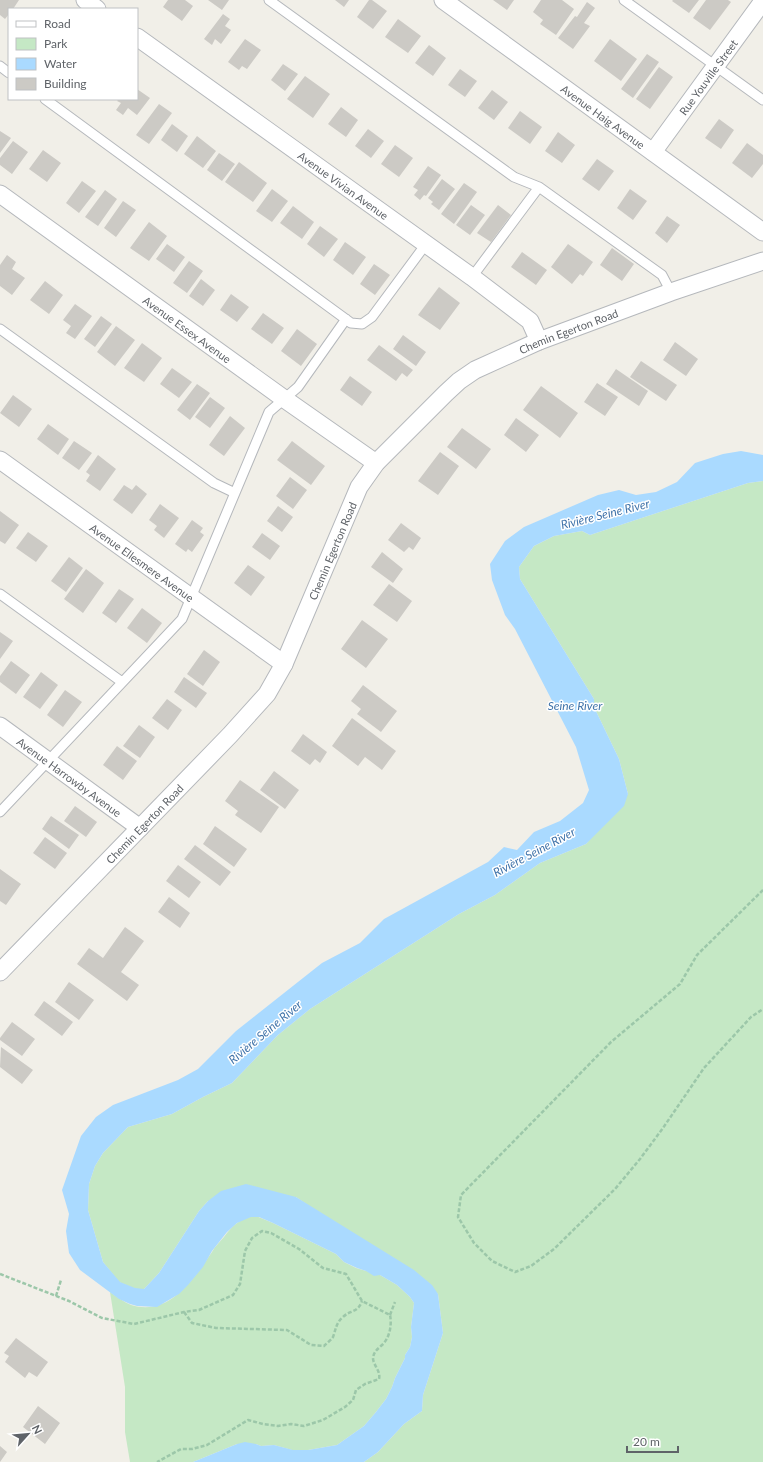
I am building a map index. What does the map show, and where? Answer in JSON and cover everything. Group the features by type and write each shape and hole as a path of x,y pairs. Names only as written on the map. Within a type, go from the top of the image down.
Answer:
{"street":[{"path":"85,0 97,8"},
{"name":"Avenue Haig Avenue","path":"443,0 763,232"},
{"name":"Rue Youville Street","path":"653,152 763,1"},
{"name":"Avenue Vivian Avenue","path":"138,38 472,277 530,321 539,342"},
{"name":"Avenue Essex Avenue","path":"0,194 283,398 376,462"},
{"name":"Chemin Egerton Road","path":"0,972 230,735 267,694 284,664 359,487 376,462 459,380 475,370 539,342 671,292 763,261"},
{"name":"Avenue Ellesmere Avenue","path":"0,460 284,664"},
{"name":"Avenue Harrowby Avenue","path":"0,726 140,828"}],"lane":[{"path":"268,0 514,177 539,187 662,275 671,292"},
{"path":"624,0 763,100"},
{"path":"0,66 8,72"},
{"path":"46,100 351,323 362,324 372,317 426,244"},
{"path":"472,277 539,187"},
{"path":"0,812 182,619 269,412 283,398 298,387 346,319"},
{"path":"0,329 214,483 235,493"},
{"path":"0,594 122,682"}],"path":[{"path":"763,890 697,955 680,984 611,1042 461,1195 458,1217 474,1243 492,1261 515,1272 531,1266 554,1249 615,1189 658,1134 704,1068 751,1017 763,1009"},
{"path":"0,1274 56,1296 102,1318 134,1324 184,1312 199,1310 233,1294 240,1284 244,1267 245,1251 252,1238 262,1231 271,1233 299,1249 323,1268 346,1274 362,1301 390,1315"},
{"path":"56,1296 61,1280"},
{"path":"184,1312 192,1323 216,1328 287,1330 311,1345 324,1346 333,1338 335,1329 344,1315 354,1312 360,1306 362,1301"},
{"path":"157,1462 182,1449 192,1449 207,1445 248,1420 278,1426 291,1424 304,1426 323,1420 345,1407 353,1400 356,1390 365,1384 379,1379 380,1375 373,1359 375,1351 384,1344 389,1334 391,1320 390,1315 395,1302"}],"green space":[{"path":"763,481 763,1462 364,1462 378,1452 404,1424 422,1411 423,1395 443,1333 438,1294 296,1197 208,1201 199,1211 159,1273 144,1289 135,1289 119,1282 103,1262 88,1210 89,1184 95,1166 103,1153 128,1127 172,1114 232,1083 278,1035 310,1009 459,914 495,895 540,863 586,844 628,794 619,759 594,707 594,699 520,579 519,567 534,546 554,536 582,531 590,535 748,483"},
{"path":"256,1216 336,1254 344,1262 356,1268 380,1275 397,1285 410,1297 414,1303 410,1347 386,1399 364,1426 337,1445 308,1450 292,1450 274,1445 261,1446 256,1444 237,1444 193,1462 130,1462 125,1432 125,1387 110,1292 131,1305 145,1307 158,1305 169,1300 189,1283 230,1229 241,1220"}],"water":[{"name":"Seine River","path":"741,451 763,455 763,481 748,483 590,535 582,531 554,536 534,546 519,567 520,579 594,699 594,707 619,759 628,794 624,806 586,844 540,863 495,895 459,914 310,1009 278,1035 232,1083 172,1114 128,1127 103,1153 95,1166 89,1184 88,1210 103,1262 120,1282 135,1288 144,1289 159,1273 199,1211 208,1201 221,1191 246,1184 296,1197 414,1270 432,1285 438,1294 443,1333 423,1395 422,1411 404,1424 378,1452 364,1462 193,1462 245,1442 261,1446 274,1445 293,1450 308,1450 337,1445 364,1426 386,1399 410,1347 414,1303 410,1297 397,1285 380,1275 374,1276 344,1262 336,1254 259,1217 251,1217 237,1223 227,1232 212,1251 203,1267 188,1285 179,1294 157,1307 137,1306 119,1299 80,1270 69,1253 66,1231 69,1214 62,1190 81,1136 96,1117 113,1105 178,1080 198,1069 236,1031 322,963 360,943 384,919 488,862 504,847 517,850 534,832 560,821 583,803 589,790 576,747 515,629 505,615 492,580 490,564 505,541 524,527 598,495 619,490 636,495 656,492 677,482 695,463 723,454"}],"building":[{"path":"0,0 19,0 14,8 8,8 8,15 5,19 0,15"},
{"path":"168,0 185,0 193,6 182,21 163,7"},
{"path":"208,0 229,0 222,10"},
{"path":"335,0 349,0 344,7"},
{"path":"369,0 372,0 387,11 373,29 357,17"},
{"path":"493,0 514,0 507,10"},
{"path":"541,0 562,0 574,9 556,35 540,24 543,20 533,12"},
{"path":"699,0 689,13 672,1"},
{"path":"706,0 728,0 731,2 710,30 693,18"},
{"path":"587,2 595,8 584,23 590,26 573,49 558,38 575,16 577,17"},
{"path":"223,14 230,19 225,26 231,30 221,44 215,39 212,45 204,39"},
{"path":"398,19 421,36 408,53 385,37"},
{"path":"245,39 261,50 247,69 242,66 239,70 228,62"},
{"path":"610,39 637,59 621,81 594,61"},
{"path":"429,45 446,58 433,76 415,63"},
{"path":"647,54 659,62 633,98 621,89"},
{"path":"283,64 298,74 285,91 271,80"},
{"path":"659,67 673,77 650,109 636,99"},
{"path":"460,69 477,81 465,97 448,85"},
{"path":"305,76 330,94 313,118 287,99"},
{"path":"138,90 150,98 137,115 128,108 123,115 116,110 121,103 117,101 138,100"},
{"path":"492,90 508,102 494,120 478,108"},
{"path":"159,104 172,113 149,144 136,135"},
{"path":"341,107 358,120 346,137 328,124"},
{"path":"520,111 542,127 530,144 508,128"},
{"path":"719,119 734,130 721,149 705,138"},
{"path":"172,124 188,136 177,152 161,140"},
{"path":"368,129 384,141 371,158 355,146"},
{"path":"0,131 11,138 0,153"},
{"path":"558,132 575,145 562,163 545,151"},
{"path":"197,136 216,151 203,168 184,154"},
{"path":"13,141 28,152 12,174 0,165 0,158"},
{"path":"747,143 763,155 763,164 752,178 732,163"},
{"path":"395,145 413,158 399,177 381,164"},
{"path":"43,150 61,163 47,182 29,169"},
{"path":"219,153 235,164 222,181 207,170"},
{"path":"597,159 614,171 599,191 582,179"},
{"path":"239,162 267,183 253,202 225,182"},
{"path":"428,166 441,175 426,196 424,195 420,200 414,195 418,190 413,187"},
{"path":"442,179 455,189 439,210 431,204 433,202 428,198"},
{"path":"82,181 96,191 79,213 66,203"},
{"path":"464,183 477,192 454,224 441,214"},
{"path":"272,189 288,201 272,222 256,211"},
{"path":"630,189 647,201 633,220 617,208"},
{"path":"105,190 117,199 98,226 85,217"},
{"path":"123,201 136,210 116,237 104,228"},
{"path":"471,205 485,215 470,235 456,225"},
{"path":"498,205 511,215 491,242 477,233"},
{"path":"293,206 314,222 302,239 280,223"},
{"path":"667,216 680,225 667,243 655,233"},
{"path":"149,222 167,236 149,261 130,248"},
{"path":"320,226 338,239 324,257 307,244"},
{"path":"345,242 366,257 353,275 333,260"},
{"path":"167,244 185,257 174,272 156,259"},
{"path":"568,244 593,262 583,276 580,274 572,284 551,267"},
{"path":"612,248 634,264 622,281 600,265"},
{"path":"522,252 547,270 536,285 511,267"},
{"path":"7,255 16,262 12,269 25,278 12,295 0,286 0,265"},
{"path":"189,261 203,271 187,293 173,283"},
{"path":"374,264 390,275 375,295 360,284"},
{"path":"201,279 215,290 203,306 189,296"},
{"path":"45,281 63,295 49,314 30,300"},
{"path":"439,287 460,303 440,330 418,315"},
{"path":"231,294 249,307 237,322 220,310"},
{"path":"75,304 92,316 75,339 66,333 71,326 63,320"},
{"path":"263,313 284,328 272,344 251,329"},
{"path":"101,316 112,324 95,347 84,339"},
{"path":"116,326 135,340 115,366 97,352"},
{"path":"297,329 317,344 301,366 281,351"},
{"path":"403,335 426,352 416,366 393,349"},
{"path":"675,342 698,359 686,376 663,360"},
{"path":"142,343 162,358 144,382 124,368"},
{"path":"379,345 413,370 407,377 402,373 396,381 367,360"},
{"path":"641,361 677,385 666,401 630,377"},
{"path":"172,368 192,382 179,398 160,384"},
{"path":"616,369 648,391 639,406 606,384"},
{"path":"350,376 372,392 362,406 340,390"},
{"path":"597,383 618,397 605,416 584,402"},
{"path":"197,384 210,393 190,420 177,410"},
{"path":"541,386 578,413 560,438 523,410"},
{"path":"13,395 32,409 19,427 0,413"},
{"path":"210,397 225,408 210,428 195,417"},
{"path":"230,416 245,428 224,456 209,445"},
{"path":"516,418 539,435 526,452 504,435"},
{"path":"48,424 69,439 58,455 37,439"},
{"path":"462,428 491,449 476,469 447,447"},
{"path":"74,441 92,453 79,470 62,458"},
{"path":"292,441 325,466 311,485 277,460"},
{"path":"440,452 459,466 438,495 418,481"},
{"path":"98,455 116,469 100,491 86,481 90,475 86,472"},
{"path":"290,477 307,490 293,509 276,496"},
{"path":"124,485 132,490 136,485 147,494 132,514 113,500"},
{"path":"160,504 179,518 164,538 154,530 157,526 149,520"},
{"path":"278,506 293,517 282,532 267,521"},
{"path":"0,511 19,525 5,544 0,541"},
{"path":"192,520 203,528 200,532 204,535 192,552 188,549 186,552 175,544"},
{"path":"401,523 421,538 413,550 409,547 404,552 388,540"},
{"path":"28,532 48,546 36,562 16,548"},
{"path":"262,533 280,546 270,560 252,547"},
{"path":"382,552 403,569 393,583 371,567"},
{"path":"69,557 83,568 66,592 51,581"},
{"path":"248,565 265,577 251,596 234,583"},
{"path":"86,569 104,583 83,613 64,599"},
{"path":"389,584 412,601 397,622 373,605"},
{"path":"119,589 134,599 116,623 102,613"},
{"path":"142,608 162,623 147,643 127,628"},
{"path":"362,620 388,639 366,668 341,649"},
{"path":"0,632 13,641 0,659"},
{"path":"204,650 220,662 203,686 187,674"},
{"path":"11,661 30,675 16,694 0,682 0,676"},
{"path":"41,672 58,685 40,709 23,697"},
{"path":"184,677 207,693 196,708 174,692"},
{"path":"363,685 397,711 381,732 357,714 361,709 351,701"},
{"path":"65,690 82,702 63,727 47,715"},
{"path":"167,699 182,710 168,730 152,718"},
{"path":"352,718 396,751 382,770 365,757 358,766 332,746"},
{"path":"139,725 155,737 140,758 123,746"},
{"path":"303,734 327,752 320,763 315,759 310,765 291,751"},
{"path":"117,746 137,761 123,780 103,765"},
{"path":"274,771 299,790 285,809 260,790"},
{"path":"240,780 279,807 261,833 235,815 238,811 225,801"},
{"path":"75,806 97,822 86,837 64,821"},
{"path":"51,816 79,835 69,849 42,829"},
{"path":"215,826 247,849 234,867 203,844"},
{"path":"45,837 67,853 55,869 33,853"},
{"path":"195,845 231,872 220,886 184,859"},
{"path":"178,865 201,882 189,898 166,881"},
{"path":"0,869 21,884 6,905 0,901"},
{"path":"169,897 190,913 180,928 158,912"},
{"path":"125,927 144,941 121,972 139,985 127,1001 77,964 89,948 103,958"},
{"path":"69,982 94,1000 79,1020 55,1002"},
{"path":"44,1001 73,1022 62,1036 34,1015"},
{"path":"12,1022 35,1039 22,1056 0,1040"},
{"path":"1,1047 33,1070 22,1084 0,1067"},
{"path":"16,1338 48,1362 37,1377 29,1372 25,1378 5,1362 9,1356 4,1353"},
{"path":"38,1406 60,1423 45,1444 23,1427"},
{"path":"0,1446 7,1452 0,1462"}],"water label":[{"name":"Rivière Seine River","path":"605,514"},
{"name":"Rivière Seine River","path":"534,852"},
{"name":"Rivière Seine River","path":"265,1032"}]}
